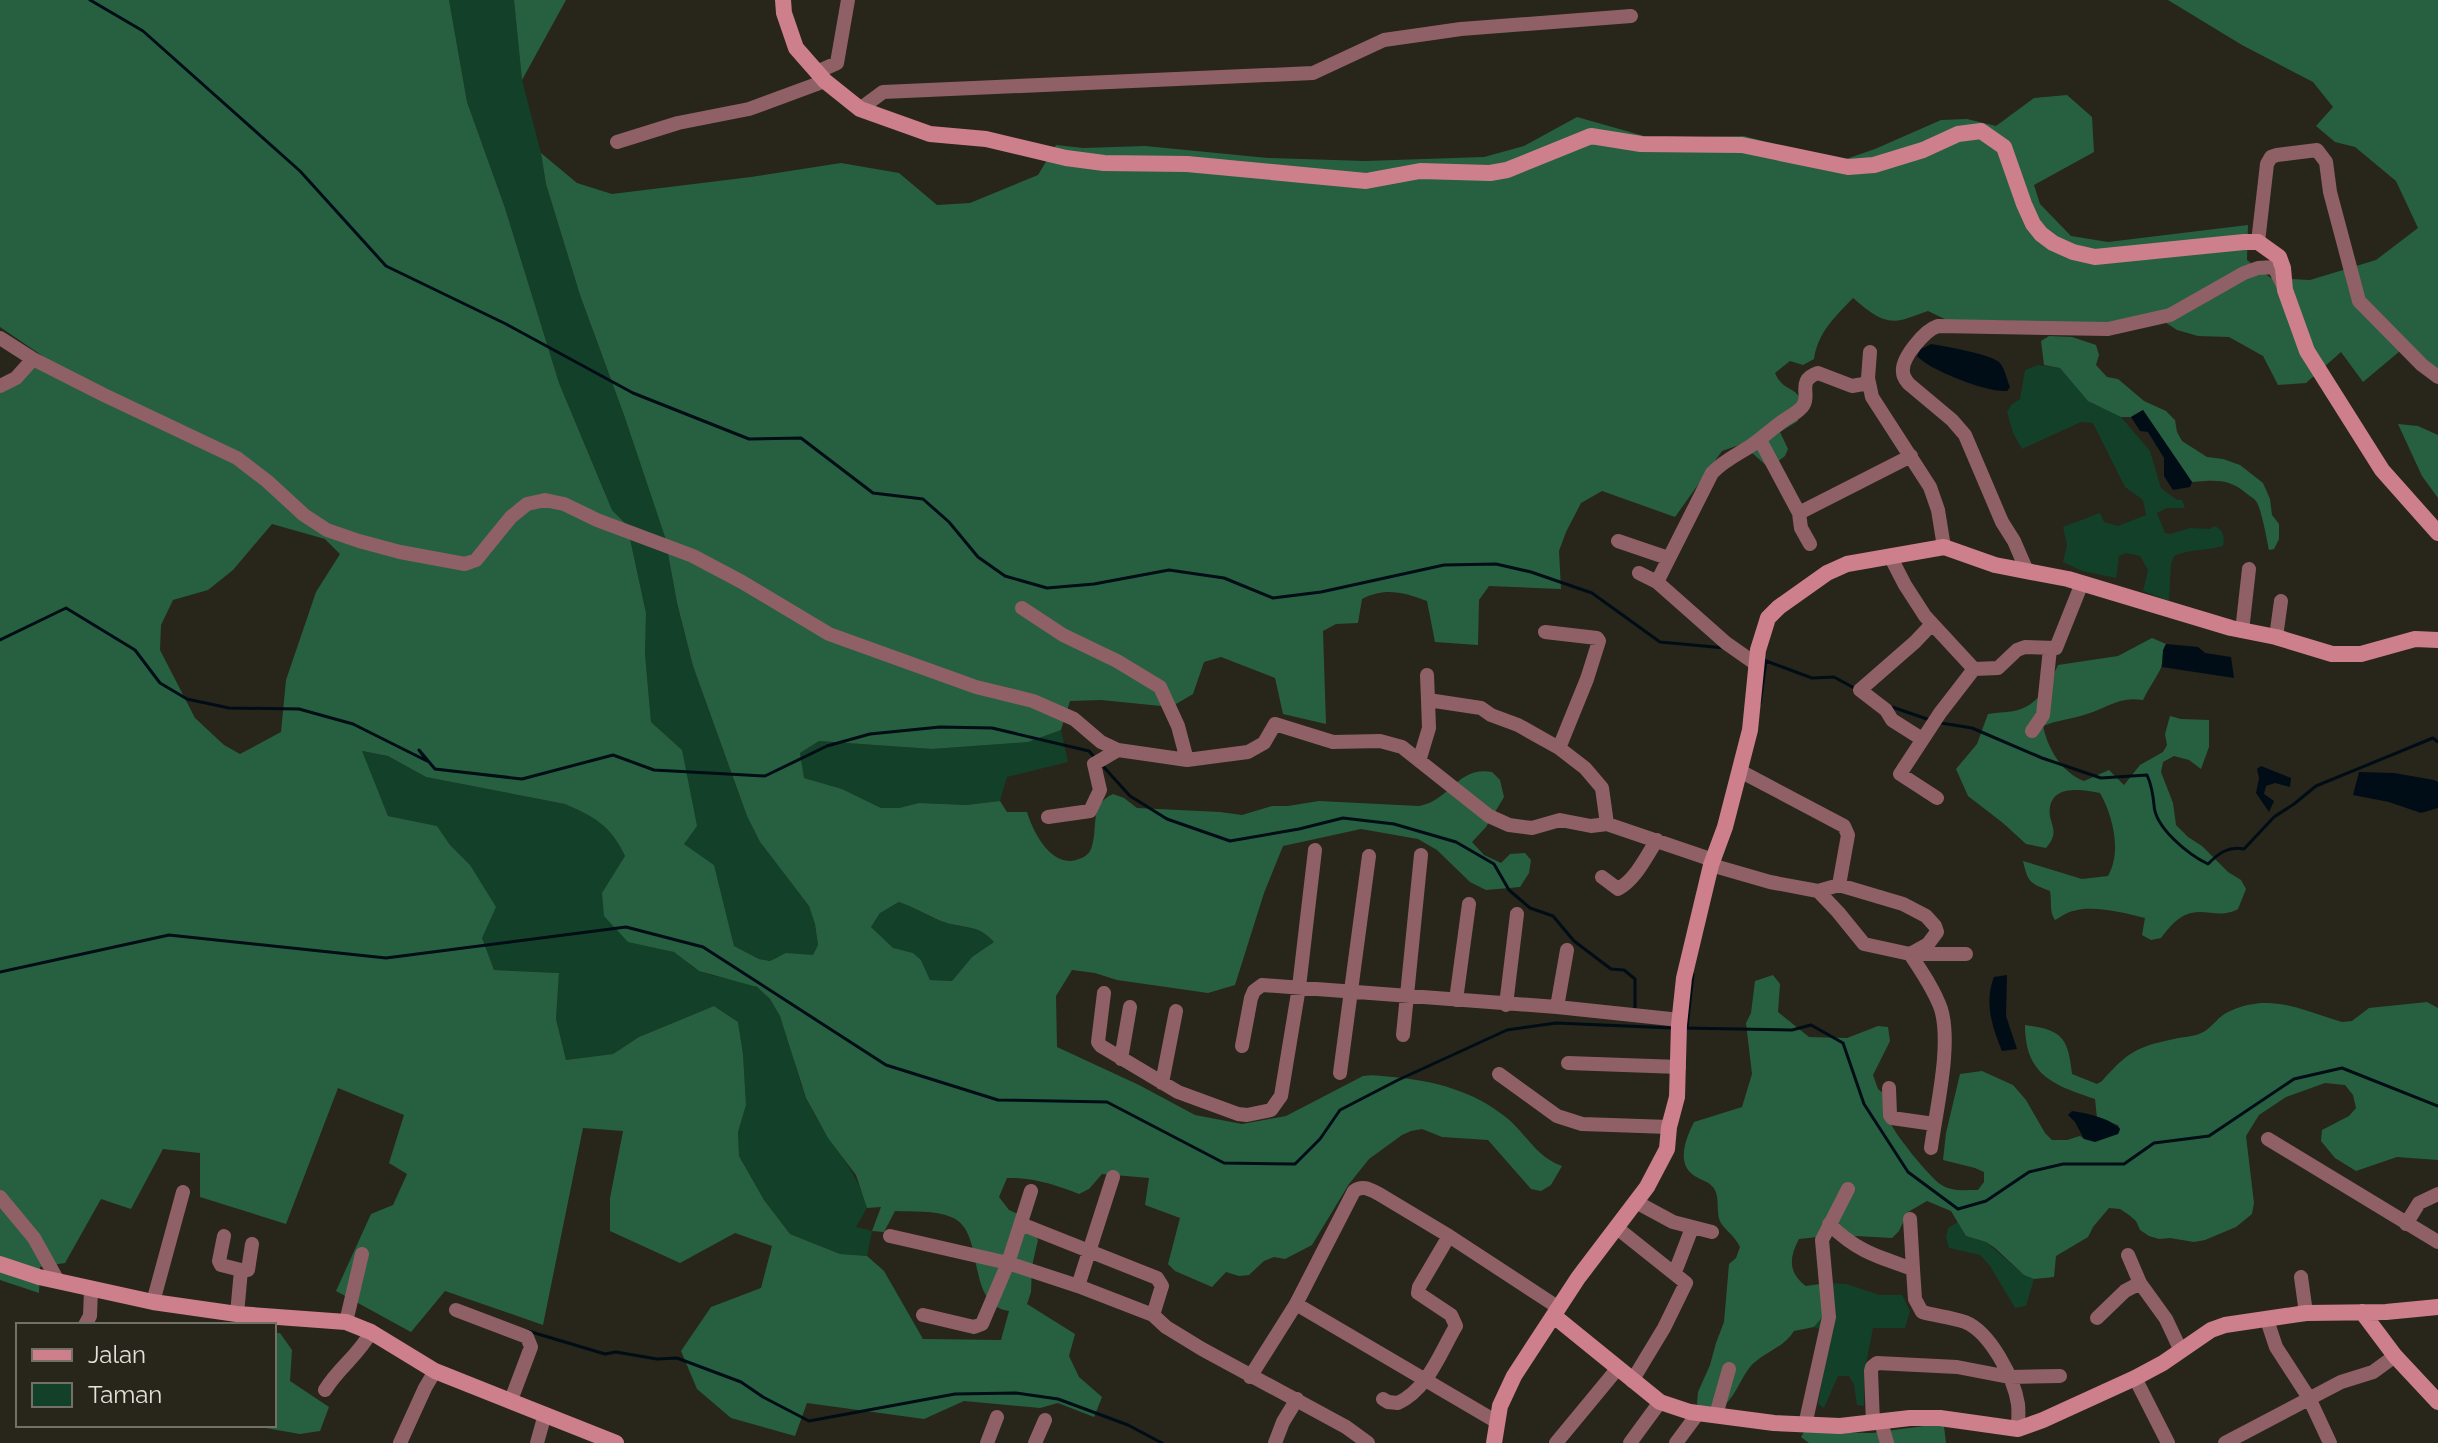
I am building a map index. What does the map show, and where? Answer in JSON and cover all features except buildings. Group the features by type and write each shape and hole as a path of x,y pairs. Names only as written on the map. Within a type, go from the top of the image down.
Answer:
{"street":[{"path":"783,0 784,13 796,48 821,77 860,109 930,134 986,139 1066,158 1104,163 1187,164 1366,181 1420,171 1490,173 1507,170 1591,136 1641,144 1742,145 1848,167 1874,165 1923,150 1958,134 1981,131 2004,147 2033,224 2053,243 2095,257 2258,242 2279,257 2285,290"},
{"path":"617,142 678,123 749,109 821,77 837,63 848,0"},
{"path":"860,109 883,92 1313,73 1384,40 1461,29 1631,16"},
{"path":"2258,242 2267,164 2271,157 2317,150 2326,162 2330,192 2359,301 2422,365 2438,377"},
{"path":"2027,571 2002,522 1965,435 1904,377 1902,369 1924,334 1938,326 2108,329 2170,315 2258,268 2274,267 2314,363 2382,470 2438,533"},
{"path":"0,338 33,359 237,458 304,515 327,530 400,552 465,564 476,560 511,517 527,504 545,500 564,504 597,520 693,556 829,634 976,687 1033,701 1074,719 1101,742 1118,750 1187,760 1248,752 1264,743 1275,724 1333,742 1391,742 1420,758 1489,816 1509,825 1532,828 1560,820 1591,826 1607,824 1770,882 1818,891 1839,885 1903,904 1920,911 1937,929 1928,944 1910,954"},
{"path":"1870,352 1872,397 1930,487 1938,510 1944,547"},
{"path":"0,386 16,378 33,359"},
{"path":"1657,582 1712,473 1804,405 1806,382 1815,373 1852,386 1869,383"},
{"path":"1760,440 1799,513 1801,527 1810,544"},
{"path":"1799,513 1911,456"},
{"path":"1618,541 1668,558"},
{"path":"1494,1443 1500,1406 1514,1376 1578,1278 1636,1202 1667,1149 1677,1097 1684,978 1725,827 1745,774 1757,658 1768,618 1779,607 1813,582 1847,564 1944,547 1995,565 2082,583 2242,631 2276,637 2332,654 2361,654 2415,639 2438,640"},
{"path":"1890,556 1905,585 1932,624 1974,669 1998,668 2003,660 2020,648 2056,648 2082,583"},
{"path":"2242,631 2249,569"},
{"path":"1639,573 1657,582 1731,647 1757,658"},
{"path":"2276,637 2281,601"},
{"path":"1022,608 1063,635 1117,661 1160,687 1178,726 1187,760"},
{"path":"1924,736 1892,720 1886,710 1862,694 1861,688 1932,624"},
{"path":"1545,632 1597,638 1599,641 1559,748"},
{"path":"2032,731 2043,715 2050,649"},
{"path":"1937,798 1900,775 1940,713 1974,669"},
{"path":"1420,758 1429,728 1427,675"},
{"path":"1428,700 1481,708 1559,748 1585,768 1602,788 1607,824"},
{"path":"1048,817 1090,811 1100,790 1099,761 1118,750"},
{"path":"1745,774 1844,826 1848,835 1839,885"},
{"path":"1602,877 1618,889 1624,886 1657,840"},
{"path":"1104,993 1098,1042 1121,1059 1178,1092 1238,1114 1271,1110 1281,1096 1299,987 1315,850"},
{"path":"1403,1035 1421,855"},
{"path":"1340,1073 1369,856"},
{"path":"1818,891 1861,942 1870,947 1910,954 1966,954"},
{"path":"1456,1000 1469,904"},
{"path":"1506,1005 1517,914"},
{"path":"1557,1007 1567,950"},
{"path":"1910,954 1936,997 1943,1021 1944,1057 1931,1148"},
{"path":"1242,1046 1254,991 1262,985 1557,1007 1636,1016 1679,1026"},
{"path":"1121,1059 1130,1007"},
{"path":"1162,1083 1176,1011"},
{"path":"1568,1063 1679,1067"},
{"path":"1499,1074 1557,1116 1582,1124 1669,1127"},
{"path":"1889,1088 1892,1118 1934,1124"},
{"path":"2268,1139 2438,1242"},
{"path":"1078,1286 1113,1177"},
{"path":"1250,1377 1296,1304 1354,1191 1359,1188 1367,1188 1449,1236 1556,1312 1632,1381 1660,1402 1699,1412 1774,1423 1840,1426 1940,1418 2018,1429 2135,1378 2211,1330 2225,1325 2306,1313 2438,1307"},
{"path":"1805,1425 1829,1317 1822,1247 1829,1224 1848,1189"},
{"path":"923,1315 974,1327 982,1324 1008,1263 1031,1191"},
{"path":"153,1302 183,1192"},
{"path":"2406,1224 2419,1203 2438,1194"},
{"path":"0,1197 34,1238 58,1281"},
{"path":"1636,1202 1659,1216 1712,1232"},
{"path":"1910,1219 1915,1299 1922,1312 1962,1321 1989,1341 2009,1377 2018,1405 2018,1429"},
{"path":"1021,1224 1157,1278 1162,1286 1153,1315"},
{"path":"1829,1224 1861,1251 1913,1269"},
{"path":"1617,1228 1675,1272 1686,1285 1632,1381"},
{"path":"1675,1272 1692,1228"},
{"path":"224,1236 219,1261 221,1265 248,1270 252,1244"},
{"path":"890,1236 1008,1263 1153,1315 1183,1338 1250,1377 1297,1399 1368,1443"},
{"path":"1383,1399 1398,1403 1406,1400 1425,1380 1456,1326 1451,1315 1418,1293 1449,1236"},
{"path":"346,1322 362,1254"},
{"path":"2128,1255 2140,1283 2166,1319 2181,1351"},
{"path":"0,1264 91,1290 153,1302 237,1314 346,1322 371,1332 435,1371 616,1443"},
{"path":"237,1314 241,1270"},
{"path":"2301,1277 2306,1313"},
{"path":"2097,1318 2125,1291 2140,1283"},
{"path":"86,1323 90,1316 91,1290"},
{"path":"1296,1304 1497,1422"},
{"path":"456,1310 527,1337 531,1342 511,1400"},
{"path":"2362,1312 2395,1356 2438,1402"},
{"path":"2267,1320 2276,1347 2309,1398 2330,1443"},
{"path":"325,1390 334,1376 362,1349 371,1332"},
{"path":"2225,1443 2341,1382 2373,1372 2395,1356"},
{"path":"1887,1443 1877,1422 1871,1371 1877,1363 1957,1367 2009,1377 2060,1376"},
{"path":"1556,1443 1618,1368"},
{"path":"1716,1415 1729,1369"},
{"path":"400,1443 435,1371"},
{"path":"2135,1378 2168,1443"},
{"path":"1275,1443 1297,1399"},
{"path":"1630,1443 1660,1402"},
{"path":"1676,1443 1699,1412"},
{"path":"537,1443 545,1414"},
{"path":"987,1443 997,1417"},
{"path":"1035,1443 1045,1420"}],"green space":[{"path":"0,0 449,0 467,102 505,208 559,383 612,510 627,525 646,613 645,654 651,722 682,750 697,826 684,844 714,865 734,946 770,961 786,953 813,955 818,945 815,924 809,906 760,842 747,816 693,666 665,537 580,295 546,184 541,153 577,183 612,194 841,163 899,173 937,205 970,203 1038,175 1056,145 1083,148 1145,146 1268,158 1365,161 1484,157 1524,146 1577,117 1651,138 1744,136 1808,153 1846,159 1941,120 1967,119 1996,126 2034,98 2067,95 2092,117 2094,152 2034,185 2040,204 2071,236 2108,242 2248,225 2247,260 2271,278 2310,280 2376,260 2418,228 2396,181 2355,147 2335,142 2316,126 2333,107 2313,82 2242,45 2168,0 2438,0 2438,377 2406,346 2363,382 2341,352 2306,383 2278,385 2263,356 2229,337 2198,336 2177,330 2154,315 2100,324 1949,321 1928,311 1892,321 1878,317 1853,298 1823,333 1814,359 1803,365 1790,361 1775,373 1781,383 1801,399 1798,421 1780,432 1788,449 1785,456 1769,468 1742,444 1722,451 1675,517 1602,491 1581,503 1559,551 1561,589 1489,586 1479,600 1478,645 1435,642 1427,601 1394,592 1378,593 1362,599 1358,623 1336,624 1323,631 1326,724 1283,714 1275,678 1221,657 1204,662 1193,694 1171,707 1101,700 1070,701 1061,730 1028,742 932,749 819,741 800,753 804,778 842,789 881,808 919,803 966,805 1000,801 1007,812 1027,812 1044,846 1067,861 1076,860 1090,851 1097,811 1100,804 1113,794 1137,808 1242,815 1272,806 1319,801 1419,806 1439,798 1470,774 1492,772 1500,780 1504,797 1486,827 1472,842 1484,855 1501,863 1510,854 1525,853 1531,860 1529,873 1520,887 1486,890 1470,882 1437,850 1418,839 1361,829 1283,846 1264,893 1235,985 1208,993 1072,970 1056,996 1057,1047 1195,1115 1242,1124 1286,1116 1363,1076 1393,1077 1439,1085 1468,1094 1494,1109 1507,1118 1538,1151 1562,1166 1551,1185 1541,1191 1531,1189 1488,1140 1442,1137 1422,1129 1411,1131 1369,1159 1349,1184 1312,1245 1285,1259 1274,1257 1264,1261 1249,1275 1226,1272 1212,1287 1175,1271 1168,1264 1180,1218 1145,1205 1149,1178 1102,1174 1089,1189 1079,1194 1044,1182 1007,1178 999,1197 1009,1210 1029,1219 1038,1240 1027,1304 1075,1334 1069,1356 1079,1377 1102,1397 1094,1417 1058,1403 1040,1408 964,1401 924,1419 807,1403 795,1436 731,1418 697,1389 681,1351 711,1307 761,1288 772,1246 735,1233 680,1263 610,1231 610,1198 623,1131 583,1128 543,1325 445,1291 411,1332 336,1291 371,1214 393,1205 407,1174 389,1163 404,1115 338,1088 286,1224 200,1197 200,1153 163,1149 131,1209 101,1199 65,1263 40,1267 39,1293 0,1280 0,393 26,376 44,357 0,327","holes":["272,524 325,539 340,554 316,592 286,680 281,732 240,754 224,745 195,718 160,650 161,625 173,600 208,590 233,570","362,751 388,756 426,777 565,804 601,824 614,837 625,856 602,893 604,916 628,942 674,952 699,971 757,987 770,999 780,1016 806,1098 828,1138 856,1175 867,1208 881,1207 872,1231 884,1232 895,1211 938,1213 962,1225 969,1236 986,1296 995,1306 1009,1311 1001,1340 923,1339 884,1271 867,1256 840,1254 790,1234 764,1200 739,1156 738,1132 746,1105 738,1022 714,1006 639,1037 613,1054 566,1060 556,1019 559,973 494,970 482,938 496,907 470,865 437,826 388,816","899,902 941,921 975,929 994,942 972,957 952,981 930,980 921,960 913,953 893,948 871,927 880,913"]},
{"path":"449,0 514,0 522,80 546,184 580,295 665,537 677,604 693,666 747,816 760,842 809,906 818,945 814,955 776,957 771,961 759,959 734,946 714,865 684,844 682,750 651,722 645,654 646,613 627,525 612,510 559,383 505,208 467,102"},
{"path":"514,0 566,0 522,80"},
{"path":"2049,336 2072,337 2096,345 2099,355 2096,365 2107,377 2118,379 2144,401 2166,411 2175,420 2182,441 2207,457 2240,465 2263,483 2270,499 2272,515 2279,524 2279,539 2274,549 2269,550 2255,500 2227,482 2192,482 2143,410 2131,417 2121,417 2088,401 2060,368 2044,365 2041,341"},
{"path":"2038,365 2060,368 2093,404 2121,417 2150,451 2161,488 2177,500 2182,500 2185,508 2167,508 2157,513 2165,533 2190,528 2210,529 2214,526 2222,532 2223,546 2174,556 2169,601 2143,591 2148,570 2140,556 2126,553 2119,556 2116,578 2082,571 2063,562 2067,545 2063,527 2100,513 2104,522 2118,526 2146,515 2143,500 2125,487 2093,423 2081,422 2022,449 2007,412 2020,399 2025,370"},
{"path":"2398,424 2418,426 2438,435 2438,498 2422,476"},
{"path":"2152,638 2166,644 2160,670 2143,700 2121,701 2043,726 2052,751 2069,772 2084,781 2109,770 2124,785 2140,765 2163,752 2167,745 2165,734 2170,716 2209,720 2209,747 2201,769 2189,760 2174,756 2163,762 2161,772 2173,803 2176,825 2241,880 2246,889 2238,909 2223,913 2187,914 2172,924 2161,938 2151,940 2142,935 2145,918 2119,912 2082,909 2068,912 2055,920 2050,891 2030,881 2026,873 2023,861 2082,879 2108,876 2114,856 2114,834 2100,793 2070,790 2057,795 2050,807 2054,832 2046,848 2026,844 1968,796 1956,769 1977,744 1988,714 2021,709 2033,702 2044,691 2058,665 2118,656"},
{"path":"1061,730 1068,762 1007,777 1000,801 966,805 919,803 881,808 842,789 804,778 800,753 819,741 932,749 1028,742"},
{"path":"361,751 388,756 426,777 565,804 593,818 608,830 625,856 615,873 652,946 676,953 700,971 753,986 768,997 775,1007 812,1110 862,1192 867,1208 856,1227 872,1231 867,1256 840,1254 790,1234 764,1200 739,1156 738,1132 746,1105 738,1022 714,1006 639,1037 613,1054 566,1060 556,1019 559,973 494,970 482,938 470,865 437,826 388,816"},
{"path":"900,902 941,921 976,930 994,942 972,957 952,981 930,980 921,960 913,953 893,949 871,927 880,913"},
{"path":"1773,975 1780,984 1778,1012 1809,1037 1847,1038 1878,1026 1888,1027 1890,1041 1873,1075 1878,1089 1883,1093 1894,1130 1921,1165 1940,1184 1949,1188 1978,1190 1984,1182 1984,1172 1943,1160 1960,1074 1982,1071 2013,1085 2052,1140 2118,1134 2118,1125 2097,1118 2095,1099 2054,1083 2036,1067 2026,1042 2025,1025 2055,1033 2068,1051 2072,1074 2097,1084 2126,1057 2141,1048 2199,1034 2228,1012 2258,1003 2299,1008 2342,1022 2352,1021 2369,1008 2427,1002 2438,1008 2438,1160 2397,1157 2356,1171 2335,1158 2321,1141 2322,1130 2349,1116 2356,1108 2353,1095 2345,1085 2325,1083 2286,1097 2259,1115 2246,1136 2254,1203 2252,1214 2236,1227 2205,1240 2194,1242 2149,1236 2129,1215 2120,1209 2109,1208 2088,1237 2056,1256 2054,1277 2034,1279 2024,1275 1986,1242 1966,1236 1951,1211 1927,1201 1908,1212 1892,1238 1837,1235 1799,1239 1793,1252 1793,1270 1806,1286 1827,1283 1825,1314 1814,1327 1794,1331 1755,1362 1726,1403 1709,1409 1697,1404 1698,1392 1724,1322 1729,1264 1736,1258 1740,1247 1721,1223 1713,1187 1687,1169 1684,1148 1694,1122 1742,1107 1752,1074 1746,1023 1751,1013 1755,981"},
{"path":"1958,1222 1966,1236 1986,1242 2024,1275 2034,1279 2026,1306 2015,1308 1980,1255 1949,1248 1946,1237 1948,1228"},
{"path":"1827,1283 1847,1284 1879,1295 1902,1295 1910,1311 1905,1328 1873,1328 1865,1369 1864,1406 1857,1405 1854,1385 1849,1376 1838,1376 1824,1408 1818,1404 1828,1332 1814,1327 1825,1314"},
{"path":"276,1333 280,1333 292,1350 290,1381 329,1407 320,1431 300,1434 260,1427 276,1427"},
{"path":"1939,1424 1944,1426 1946,1443 1809,1443 1801,1437 1804,1432 1872,1433"}],"shaded area":[{"path":"1931,344 1995,360 2002,365 2010,387 2007,391 1998,391 1959,380 1933,368 1917,356 1921,349"},
{"path":"2143,410 2192,482 2190,487 2173,490 2164,476 2164,458 2148,432 2140,431 2131,417"},
{"path":"2166,644 2198,647 2205,653 2231,657 2234,678 2162,667"},
{"path":"2261,766 2291,778 2290,787 2275,783 2266,786 2264,794 2274,801 2269,812 2256,793 2257,769"},
{"path":"2359,772 2394,773 2434,780 2438,782 2438,808 2421,813 2389,802 2353,795"},
{"path":"2007,975 2006,1016 2017,1049 2002,1051 1992,1024 1990,996 1994,977"},
{"path":"2072,1111 2110,1122 2120,1129 2118,1134 2095,1142 2084,1139 2068,1115"}],"waterway":[{"path":"90,0 143,31 300,171 386,266 506,324 633,393 749,439 801,438 873,493 923,499 949,522 978,557 1005,576 1047,588 1094,584 1169,570 1224,578 1273,598 1321,592 1444,565 1496,564 1531,572 1592,593 1660,642 1725,648"},
{"path":"0,640 66,608 135,650 160,683 187,699 229,708 299,709 353,724 427,761 419,750 435,769 522,779 613,755 654,770 765,776 827,746 870,734 940,727 992,728 1089,751 1096,759"},
{"path":"1760,703 1766,661 1762,658"},
{"path":"1766,661 1812,678 1834,677 1856,689"},
{"path":"1892,707 1930,720"},
{"path":"1941,723 1972,728 2042,758 2101,778 2147,775 2160,823 2183,847 2208,864 2224,851 2244,849 2274,817 2316,786 2433,738 2438,742"},
{"path":"1101,764 1130,796 1167,819 1230,841 1343,818 1394,824 1456,842 1494,864 1509,890 1530,908 1553,916 1574,941 1611,969 1624,970 1635,979 1635,1011"},
{"path":"0,972 169,935 386,958 626,927 703,947 886,1065 998,1100 1107,1102 1224,1163 1295,1164 1320,1139 1340,1110 1507,1030 1556,1023 1672,1028"},
{"path":"1687,1028 1693,974"},
{"path":"1683,1028 1792,1030 1811,1025 1843,1043 1864,1104 1908,1172 1958,1209 1986,1201 2029,1172 2063,1164 2124,1164 2154,1143 2209,1136 2294,1079 2342,1068 2438,1106"},
{"path":"528,1331 605,1354 616,1352 657,1359 677,1358 741,1382 809,1421 955,1394 1016,1393 1058,1399 1128,1425 1162,1443"}]}
